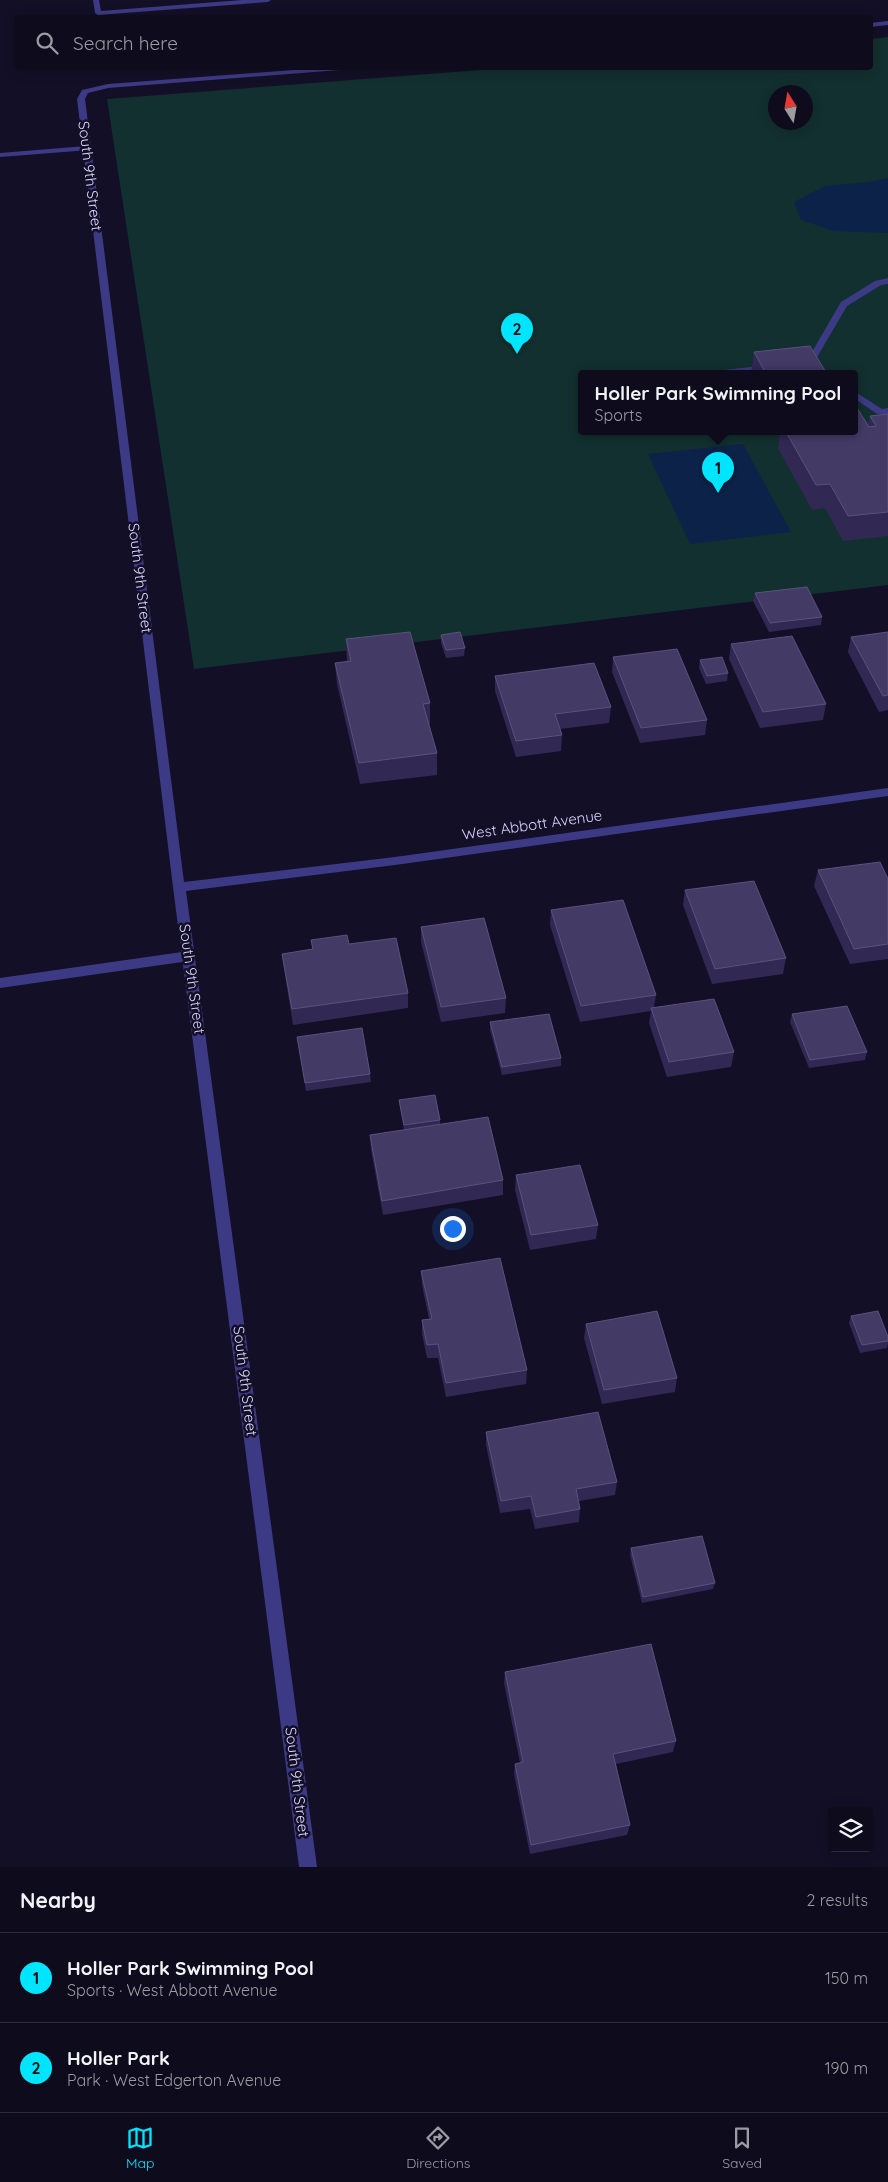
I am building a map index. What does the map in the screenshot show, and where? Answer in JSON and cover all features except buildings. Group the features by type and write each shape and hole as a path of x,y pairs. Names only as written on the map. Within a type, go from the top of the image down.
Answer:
{"street":[{"path":"96,0 98,13 268,0"},
{"path":"873,25 888,24"},
{"name":"South 9th Street","path":"308,1867 179,887 81,99 85,92 108,86 314,70"},
{"path":"0,155 86,148"},
{"path":"809,366 844,304 878,283 888,282"},
{"path":"753,370 782,367"},
{"path":"858,397 880,412 888,411"},
{"name":"West Abbott Avenue","path":"179,887 395,861 888,792"},
{"path":"0,983 189,956"}],"green space":[{"path":"888,37 888,585 194,669 107,99 480,70 873,70 873,39"}],"water":[{"path":"888,178 888,233 834,231 801,220 794,202 825,186"},
{"path":"743,444 791,532 690,544 648,454"}],"place":[{"name":"Holler Park","path":"517,354"},
{"name":"Holler Park Swimming Pool","path":"718,493"}]}
